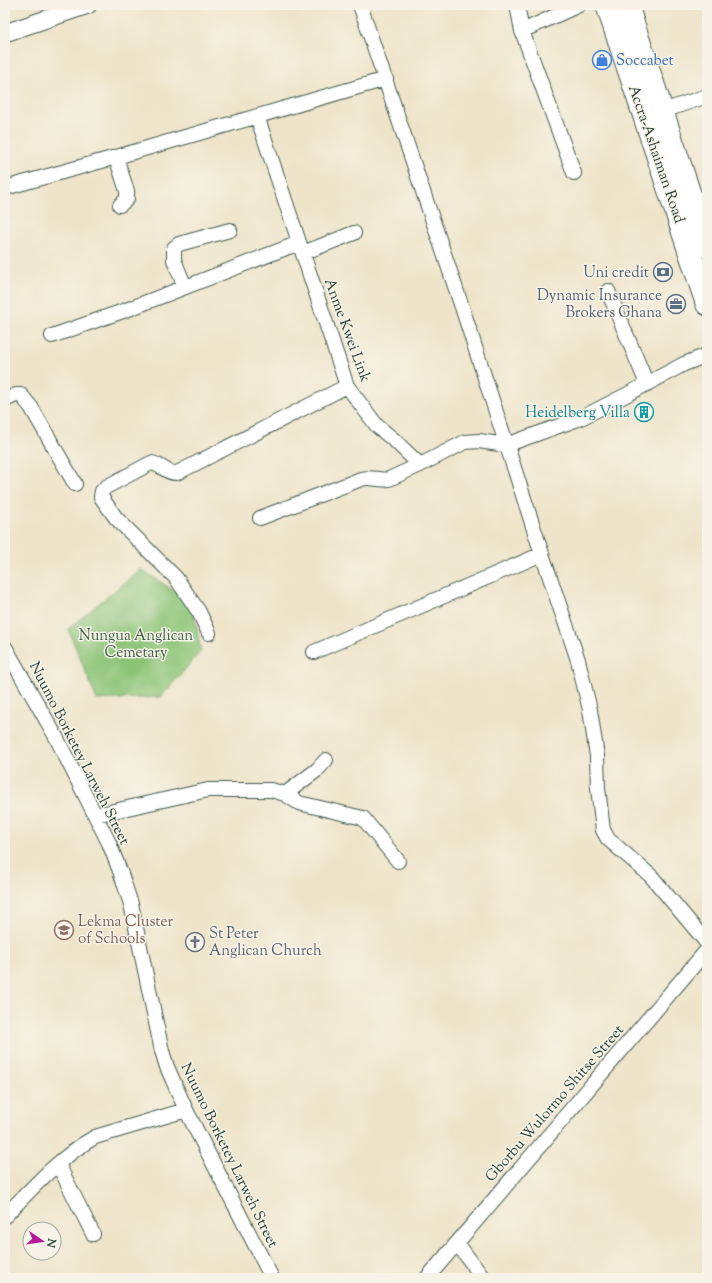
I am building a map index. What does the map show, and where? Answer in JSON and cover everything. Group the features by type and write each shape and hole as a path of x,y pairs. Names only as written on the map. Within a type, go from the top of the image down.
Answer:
{"main road":[{"name":"Accra-Ashaiman Road","path":"607,5 707,304"},
{"name":"Accra-Ashaiman Road","path":"627,5 707,246"}],"street":[{"path":"5,33 88,5"},
{"path":"360,5 386,78 578,660 590,710 597,756 598,788 603,830 608,839 651,876 707,943"},
{"path":"517,5 522,31 574,173"},
{"path":"522,31 579,5"},
{"path":"5,188 386,78"},
{"path":"663,111 707,96"},
{"name":"Anme Kwei Link","path":"257,116 346,386 377,426 420,465"},
{"path":"116,157 127,191 127,199 120,205"},
{"path":"185,287 174,260 174,248 179,244 230,230"},
{"path":"52,336 185,287 301,248 354,233"},
{"path":"608,291 647,384"},
{"path":"260,518 361,479 370,477 384,480 389,479 465,442 479,441 506,445 581,418 684,364 707,355"},
{"path":"208,633 199,612 176,578 116,518 101,497 102,490 106,486 151,463 156,464 172,474 177,473 346,386"},
{"path":"5,400 16,395 21,395 31,407 75,484"},
{"path":"314,652 542,554"},
{"name":"Nuumo Borketey Larweh Street","path":"5,647 52,731 109,843 129,898 167,1068 186,1110 272,1278"},
{"path":"285,794 317,770 326,760"},
{"path":"96,815 208,790 271,790 285,794 299,803 363,818 398,861"},
{"name":"Gborbu Wulormo Shitse Street","path":"427,1278 707,950"},
{"path":"5,1216 58,1164 82,1145 96,1137 186,1110"},
{"path":"58,1164 93,1234"},
{"path":"457,1243 483,1278"}],"green space":[{"name":"Nungua Anglican Cemetary","path":"141,569 192,603 201,651 161,697 97,700 68,629"}],"place":[{"name":"Soccabet","path":"602,60"},
{"name":"Uni credit","path":"663,272"},
{"name":"Dynamic Insurance Brokers Ghana","path":"676,304"},
{"name":"Heidelberg Villa","path":"644,412"},
{"name":"Lekma Cluster of Schools","path":"64,930"},
{"name":"St Peter Anglican Church","path":"195,942"}]}
